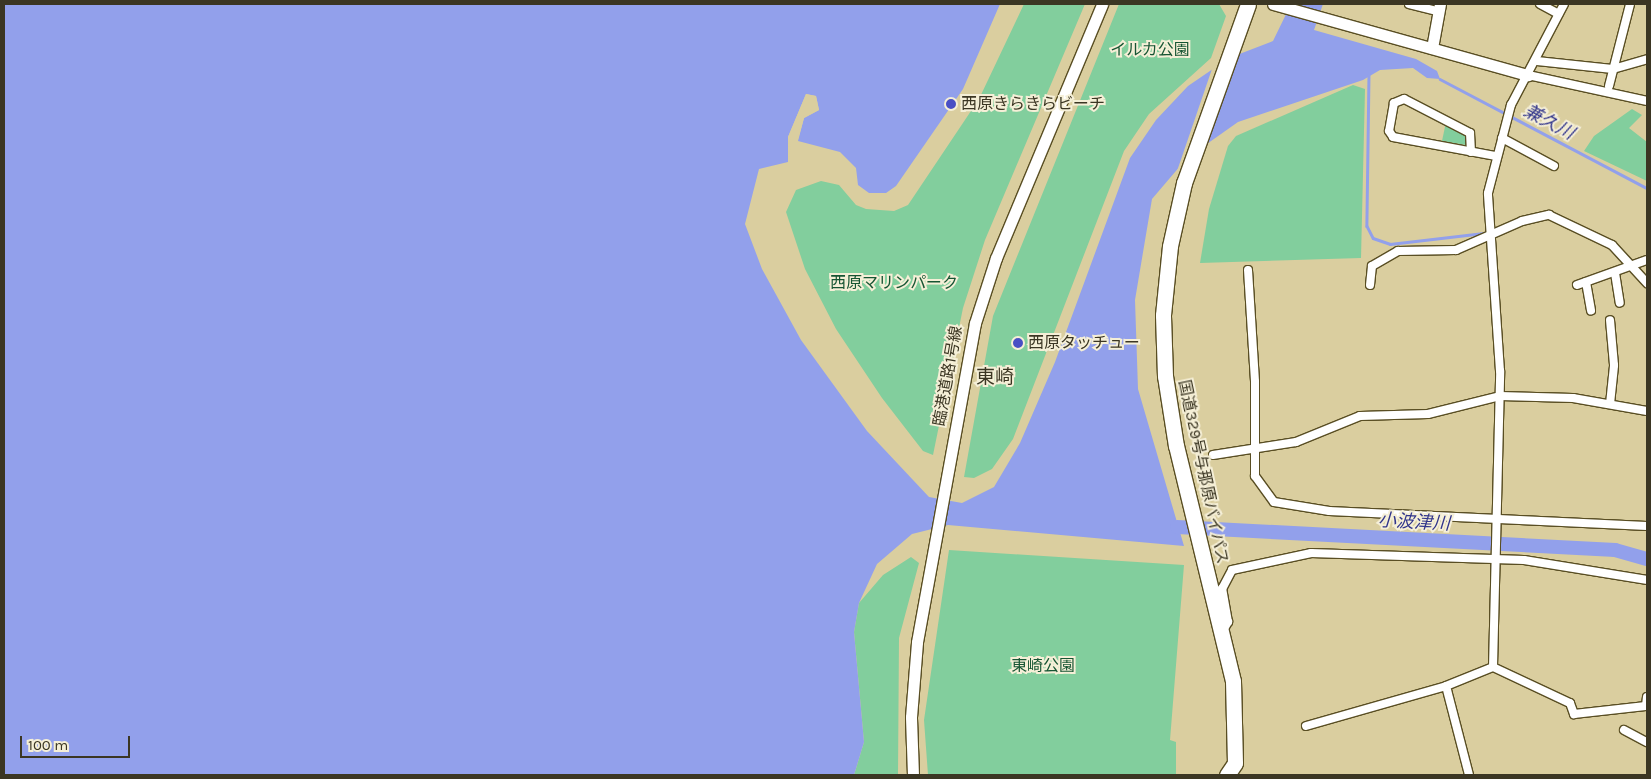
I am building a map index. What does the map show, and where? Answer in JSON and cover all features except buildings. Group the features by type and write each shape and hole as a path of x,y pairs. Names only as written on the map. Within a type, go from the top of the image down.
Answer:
{"highway":[{"name":"国道329号与那原バイパス","path":"1227,775 1235,763 1234,697 1222,632 1190,510 1169,404 1163,331 1167,265 1184,183 1248,4"}],"street":[{"name":"臨港道路1号線","path":"913,775 913,669 970,341 985,289 1102,4"},
{"path":"1273,4 1528,75 1647,101"},
{"path":"1409,4 1439,7 1432,48"},
{"path":"1540,4 1559,14"},
{"path":"1493,667 1494,555 1500,396 1492,234 1488,193 1496,156 1511,105 1537,61 1564,4"},
{"path":"1609,86 1630,4"},
{"path":"1537,61 1613,69 1647,59"},
{"path":"1471,152 1470,133 1404,99 1394,103 1389,132 1393,137 1471,152 1496,156"},
{"path":"1502,138 1554,166"},
{"path":"1370,285 1372,266 1398,251 1456,250 1492,234 1549,215 1612,245 1647,283"},
{"path":"1576,286 1614,273 1629,264 1647,260"},
{"path":"1248,270 1255,382 1254,476 1274,502 1329,511 1495,522 1647,526"},
{"path":"1614,273 1620,303"},
{"path":"1586,282 1591,311"},
{"path":"1610,320 1614,365 1610,404"},
{"path":"1212,455 1253,447 1296,442 1360,416 1428,414 1500,396 1610,404 1647,411"},
{"path":"1222,632 1228,622 1225,579 1238,568 1327,552 1494,555 1647,580"},
{"path":"1306,726 1446,686 1493,667 1570,703 1574,714 1646,706 1647,697"},
{"path":"1446,686 1469,775"},
{"path":"1624,730 1647,742"}],"green space":[{"name":"西原マリンパーク","path":"1024,4 1085,4 985,240 963,308 933,455 923,451 882,398 836,329 805,269 786,212 796,190 821,181 839,185 856,205 866,209 894,211 908,205 979,99"},
{"name":"イルカ公園","path":"1119,4 1219,4 1226,16 1211,58 1149,114 1124,151 1013,439 992,469 974,478 964,477 993,316"},
{"path":"1353,85 1365,89 1361,258 1200,263 1209,209 1228,146 1236,136"},
{"path":"1632,109 1642,115 1629,128 1647,142 1647,181 1584,151 1594,136"},
{"path":"1446,122 1469,135 1466,145 1442,141"},
{"name":"東崎公園","path":"949,550 1184,565 1170,740 1176,742 1176,775 928,775 924,720"},
{"path":"911,557 919,563 899,638 898,775 854,775 864,742 854,632 859,603 883,575"}],"water":[{"path":"4,4 1000,4 963,89 896,186 886,193 869,193 858,185 856,168 840,152 798,141 804,118 819,110 816,96 806,94 788,137 788,162 759,169 745,224 762,269 801,340 867,431 929,497 962,503 994,487 1020,443 1055,362 1130,158 1156,120 1188,86 1229,58 1273,41 1291,4 1323,4 1314,30 1416,59 1437,71 1440,79 1427,78 1413,68 1380,70 1363,80 1238,122 1187,158 1152,199 1135,300 1138,389 1184,546 948,525 912,534 877,564 859,603 854,632 864,742 854,775 4,775"}],"pier":[{"path":"1228,56 1189,160 1175,177 1213,66"},
{"path":"806,94 816,96 819,110 804,118 797,143 802,117 816,108 815,98 805,98 791,137 789,165 788,137"}],"waterway":[{"path":"1369,74 1367,226 1373,238 1390,244 1483,233"},
{"name":"兼久川","path":"1440,79 1647,188"},
{"name":"小波津川","path":"1177,527 1615,550 1647,559"}],"place":[{"name":"西原きらきらビーチ","path":"951,104"},
{"name":"西原タッチュー","path":"1018,343"}],"district":[{"name":"東崎","path":"995,378"}]}
